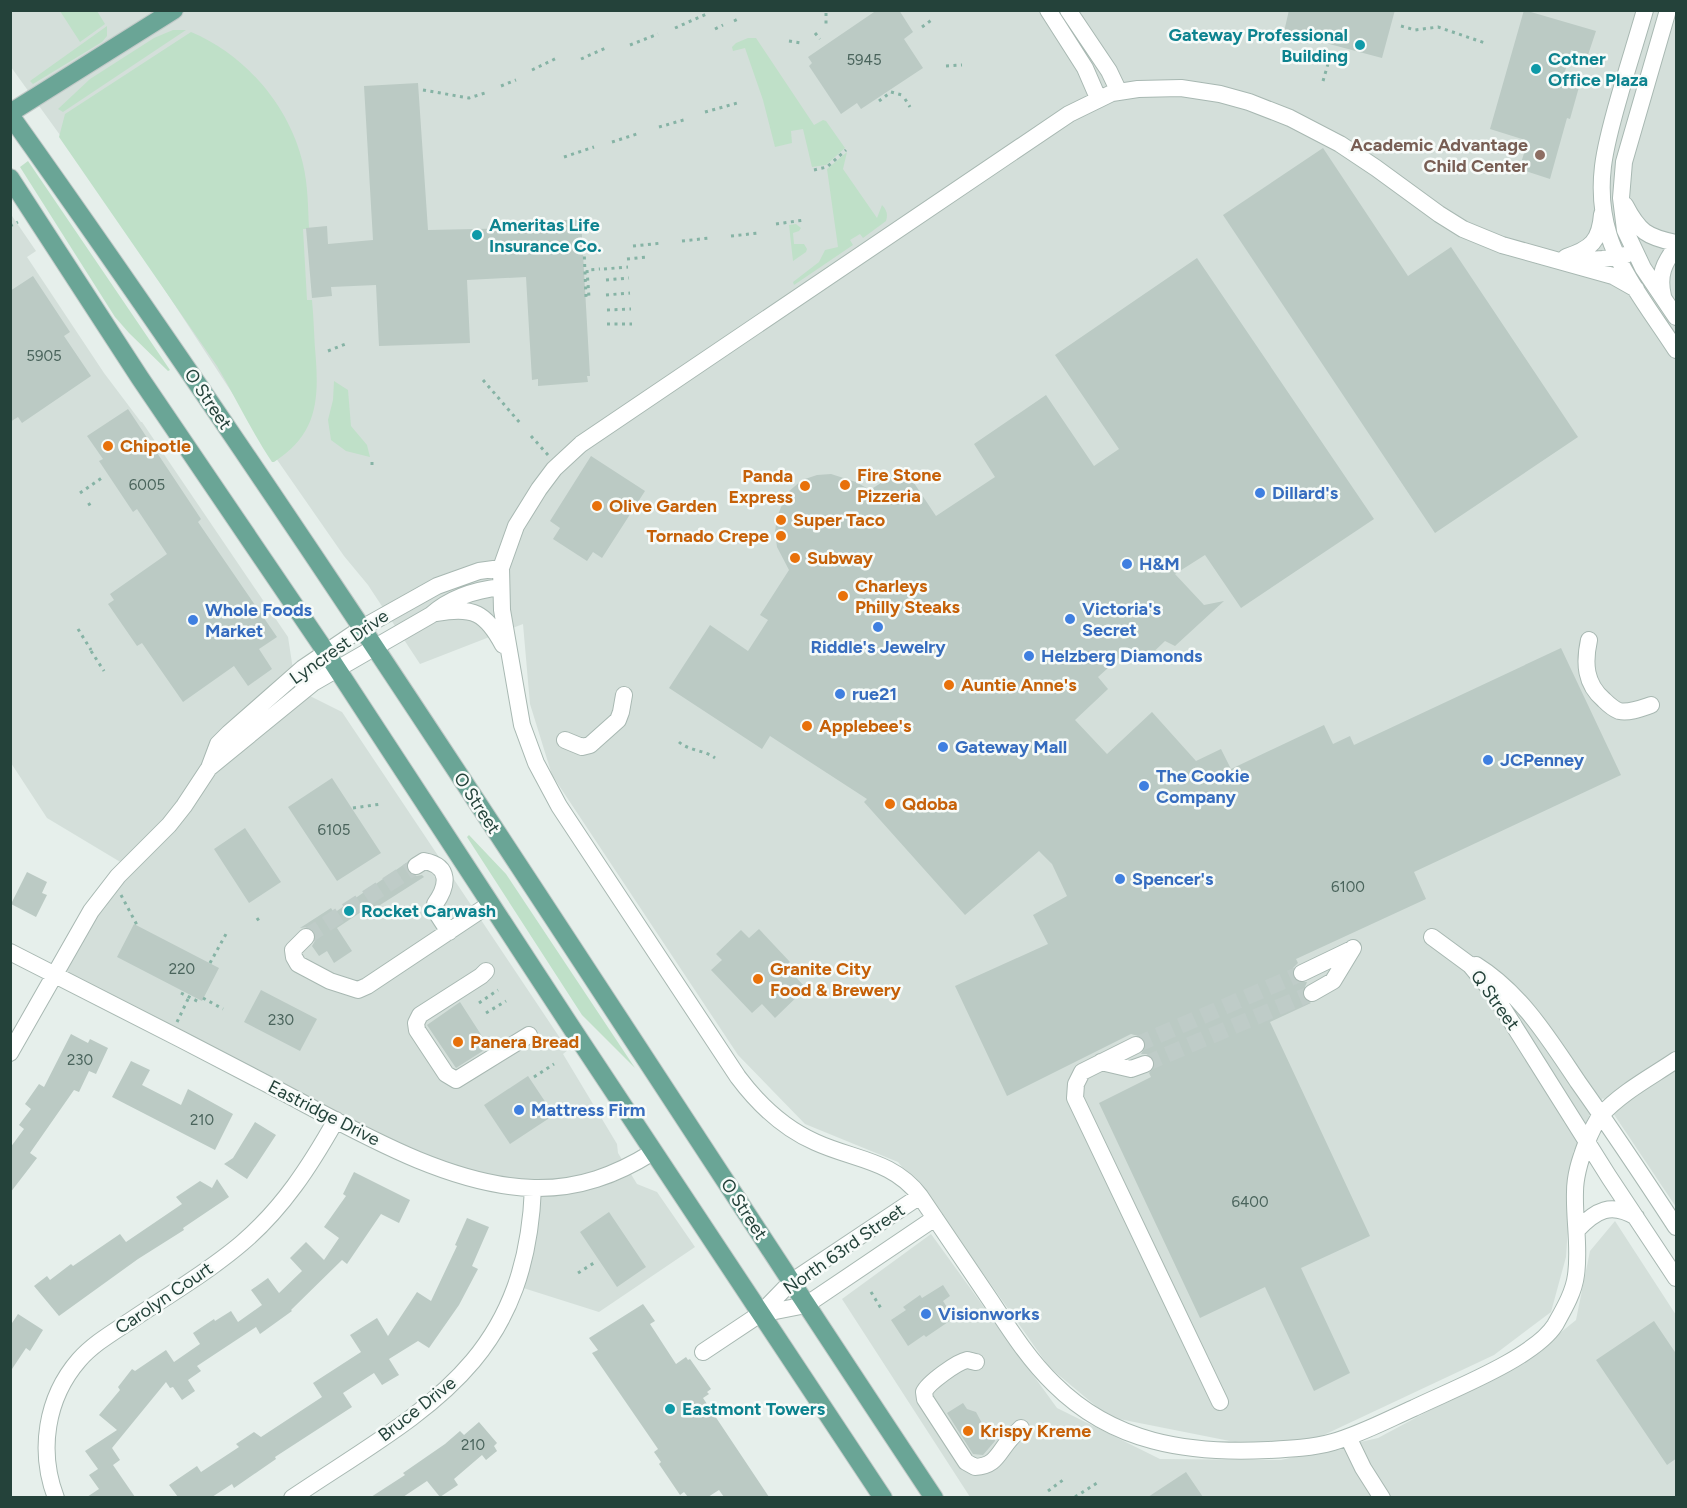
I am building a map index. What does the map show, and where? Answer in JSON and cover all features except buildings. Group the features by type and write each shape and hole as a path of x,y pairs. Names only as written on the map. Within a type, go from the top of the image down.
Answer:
{"main road":[{"path":"10,114 174,10"},
{"name":"O Street","path":"10,114 153,318 362,628 934,1497"},
{"path":"10,178 140,378 337,668 653,1152 883,1497"}],"street":[{"path":"1645,10 1602,161 1603,208 1609,237 1618,257 1636,289 1677,350"},
{"path":"1668,10 1624,162 1621,198 1625,230 1643,268 1677,317"},
{"path":"1063,14 1109,71 1119,92"},
{"path":"1063,14 1098,98"},
{"path":"1636,289 1612,276 1502,245 1463,229 1438,214 1340,144 1290,118 1265,108 1220,94 1181,88 1119,92 1098,98 1069,114 581,444 554,469 516,526 501,567 502,610 522,725 546,783 738,1077 765,1108 785,1125 815,1142 891,1169 903,1177 920,1196 1015,1338 1054,1385 1074,1402 1111,1426 1147,1440 1212,1450 1246,1451 1293,1449 1330,1443 1375,1426 1533,1347 1544,1338 1559,1317 1573,1288 1576,1274 1577,1230 1574,1195 1576,1175 1594,1125 1622,1096 1677,1060"},
{"path":"1621,198 1637,226 1647,235 1677,245 1662,267 1663,296"},
{"path":"1557,260 1577,254 1594,242 1599,234 1603,208"},
{"path":"1557,260 1581,261 1636,253"},
{"name":"Lyncrest Drive","path":"10,1053 82,925 100,898 169,825 208,768 218,744 229,733 294,676 362,628 437,586 479,571 501,567"},
{"name":"Lyncrest Drive","path":"208,768 308,687 337,668 430,615 442,605 483,590 501,587"},
{"path":"430,615 455,610 474,612 485,619 495,630 509,656"},
{"path":"1589,640 1586,671 1599,696 1619,711 1631,711 1651,705"},
{"path":"566,740 582,747 590,745 618,720 624,695"},
{"path":"416,866 424,861 432,863 443,874 445,890 435,904 436,912 449,932"},
{"path":"306,937 293,950 298,964 330,981 358,990 490,904"},
{"name":"Q Street","path":"1677,1227 1538,1024 1511,992 1496,977 1432,937 1470,965 1494,994 1587,1142 1677,1278"},
{"path":"1302,973 1353,948 1333,981 1312,993"},
{"name":"Eastridge Drive","path":"10,952 336,1120 455,1174 481,1182 533,1188 560,1187 591,1182 619,1171 653,1152"},
{"path":"486,971 420,1015 417,1019 417,1030 446,1074 456,1080 528,1035"},
{"path":"1136,1045 1082,1072 1076,1084 1075,1098 1220,1402"},
{"path":"1101,1062 1131,1069 1145,1064"},
{"name":"Carolyn Court","path":"56,1497 47,1465 48,1428 59,1390 72,1369 98,1343 229,1253 255,1232 302,1178 336,1120"},
{"name":"Bruce Drive","path":"292,1497 419,1413 470,1366 501,1320 517,1286 528,1241 533,1188"},
{"name":"North 63rd Street","path":"760,1314 791,1282 920,1196"},
{"path":"1577,1230 1593,1215 1611,1208 1621,1209 1636,1218"},
{"name":"North 63rd Street","path":"760,1314 806,1305 935,1218"},
{"path":"703,1352 760,1314"},
{"path":"976,1362 967,1360 959,1364 933,1381 924,1392 925,1399 966,1462 975,1467 989,1464 996,1459 1021,1428"},
{"path":"1348,1437 1382,1497"}],"path":[{"path":"826,13 826,26"},
{"path":"675,28 709,14"},
{"path":"922,27 933,19"},
{"path":"715,29 723,26"},
{"path":"1401,26 1415,30 1438,27 1485,43"},
{"path":"815,33 820,39"},
{"path":"630,45 658,34"},
{"path":"789,41 801,44"},
{"path":"581,59 608,47"},
{"path":"532,70 559,57"},
{"path":"1323,81 1330,57"},
{"path":"946,66 962,65"},
{"path":"501,86 516,80"},
{"path":"423,90 469,98 485,93"},
{"path":"879,101 891,92 902,95"},
{"path":"905,99 910,107"},
{"path":"705,112 741,102"},
{"path":"659,127 687,118"},
{"path":"612,142 640,133"},
{"path":"564,157 594,147"},
{"path":"814,170 827,167 846,150"},
{"path":"776,224 804,220"},
{"path":"10,226 20,221"},
{"path":"584,225 595,225"},
{"path":"731,236 759,233"},
{"path":"682,241 710,238"},
{"path":"633,246 662,243"},
{"path":"598,247 584,248 586,297 588,297 587,270 628,267"},
{"path":"627,259 647,257"},
{"path":"606,280 628,278"},
{"path":"606,295 630,293"},
{"path":"607,310 631,309"},
{"path":"607,324 632,324"},
{"path":"327,351 348,343"},
{"path":"483,380 520,423"},
{"path":"531,436 548,455"},
{"path":"372,458 372,465"},
{"path":"80,493 103,477"},
{"path":"88,505 93,502"},
{"path":"78,629 104,671"},
{"path":"680,742 684,746 711,755 715,759"},
{"path":"353,808 381,804"},
{"path":"120,893 137,925"},
{"path":"256,918 261,924"},
{"path":"210,963 226,934"},
{"path":"479,1003 498,990"},
{"path":"181,993 201,1003"},
{"path":"176,1023 189,997"},
{"path":"203,998 223,1009"},
{"path":"486,1013 506,1001"},
{"path":"534,1077 554,1064"},
{"path":"578,1273 597,1261"},
{"path":"871,1292 882,1310"},
{"path":"1048,1491 1064,1480"},
{"path":"1075,1497 1097,1483"}],"shaded area":[{"name":"Gateway Mall","path":"1039,10 1053,30 1083,10 1676,11 1676,1207 1603,1098 1573,1152 1566,1257 1551,1312 1494,1355 1311,1441 1250,1445 1109,1417 1049,1367 947,1222 898,1162 805,1124 738,1055 552,775 530,704 523,624 420,664 368,585 344,556 255,428 101,192 11,67 10,11"},
{"path":"10,213 36,251 27,257 104,373 142,422 288,637 294,676 229,733 302,692 342,712 568,1050 563,1054 617,1144 618,1153 637,1184 657,1192 695,1247 599,1312 517,1286 533,1188 464,1177 55,974 127,866 47,818 11,763"},
{"path":"1615,1221 1676,1315 1676,1497 970,1497 842,1299 931,1234 1057,1408 1160,1459 1281,1460 1378,1438 1533,1355 1576,1320 1590,1251"}],"green space":[{"path":"60,11 97,11 105,24 80,42"},
{"path":"107,26 107,36 102,42 33,84 30,81"},
{"path":"173,30 186,30 63,112 58,109 90,79 154,38"},
{"path":"191,32 230,54 263,85 288,123 297,143 305,172 309,229 303,229 307,300 312,300 313,308 317,377 315,406 306,430 298,442 274,462 257,438 217,366 59,137 65,114"},
{"path":"748,38 756,38 814,125 823,120 826,121 845,148 826,165 812,167 803,129 791,131 792,143 775,147 763,100 745,48 733,51 732,47"},
{"path":"847,152 843,169 877,218 882,205 884,207 887,213 886,221 863,238 860,234 850,240 853,245 794,285 793,282 819,262 825,250 838,247 827,169"},
{"path":"28,161 170,370 168,371 115,317 20,167"},
{"path":"796,224 801,228 793,233 794,244 804,244 807,249 793,261 789,225"},
{"path":"334,381 348,390 351,426 367,445 370,457 346,451 331,440 328,420 333,400"},
{"path":"469,835 506,874 635,1068 582,1015 467,837"}],"tunnel":[{"path":"306,937 416,866"},
{"path":"1136,1045 1302,973"},
{"path":"1145,1064 1312,993"}],"place":[{"name":"Gateway Professional Building","path":"1360,45"},
{"name":"Cotner Office Plaza","path":"1536,69"},
{"name":"Academic Advantage Child Center","path":"1540,155"},
{"name":"Ameritas Life Insurance Co.","path":"477,235"},
{"name":"Chipotle","path":"108,446"},
{"name":"Fire Stone Pizzeria","path":"845,485"},
{"name":"Panda Express","path":"805,486"},
{"name":"Dillard's","path":"1260,493"},
{"name":"Olive Garden","path":"597,506"},
{"name":"Super Taco","path":"781,520"},
{"name":"Tornado Crepe","path":"781,536"},
{"name":"Subway","path":"795,558"},
{"name":"H&M","path":"1127,564"},
{"name":"Charleys Philly Steaks","path":"843,596"},
{"name":"Victoria's Secret","path":"1070,619"},
{"name":"Whole Foods Market","path":"193,620"},
{"name":"Riddle's Jewelry","path":"878,627"},
{"name":"Helzberg Diamonds","path":"1029,656"},
{"name":"Auntie Anne's","path":"949,685"},
{"name":"rue21","path":"840,694"},
{"name":"Applebee's","path":"807,726"},
{"name":"Gateway Mall","path":"943,747"},
{"name":"JCPenney","path":"1488,760"},
{"name":"The Cookie Company","path":"1144,786"},
{"name":"Qdoba","path":"890,804"},
{"name":"Spencer's","path":"1120,879"},
{"name":"Rocket Carwash","path":"349,911"},
{"name":"Granite City Food & Brewery","path":"758,979"},
{"name":"Panera Bread","path":"458,1042"},
{"name":"Mattress Firm","path":"519,1110"},
{"name":"Visionworks","path":"926,1314"},
{"name":"Eastmont Towers","path":"670,1409"},
{"name":"Krispy Kreme","path":"968,1431"}]}
